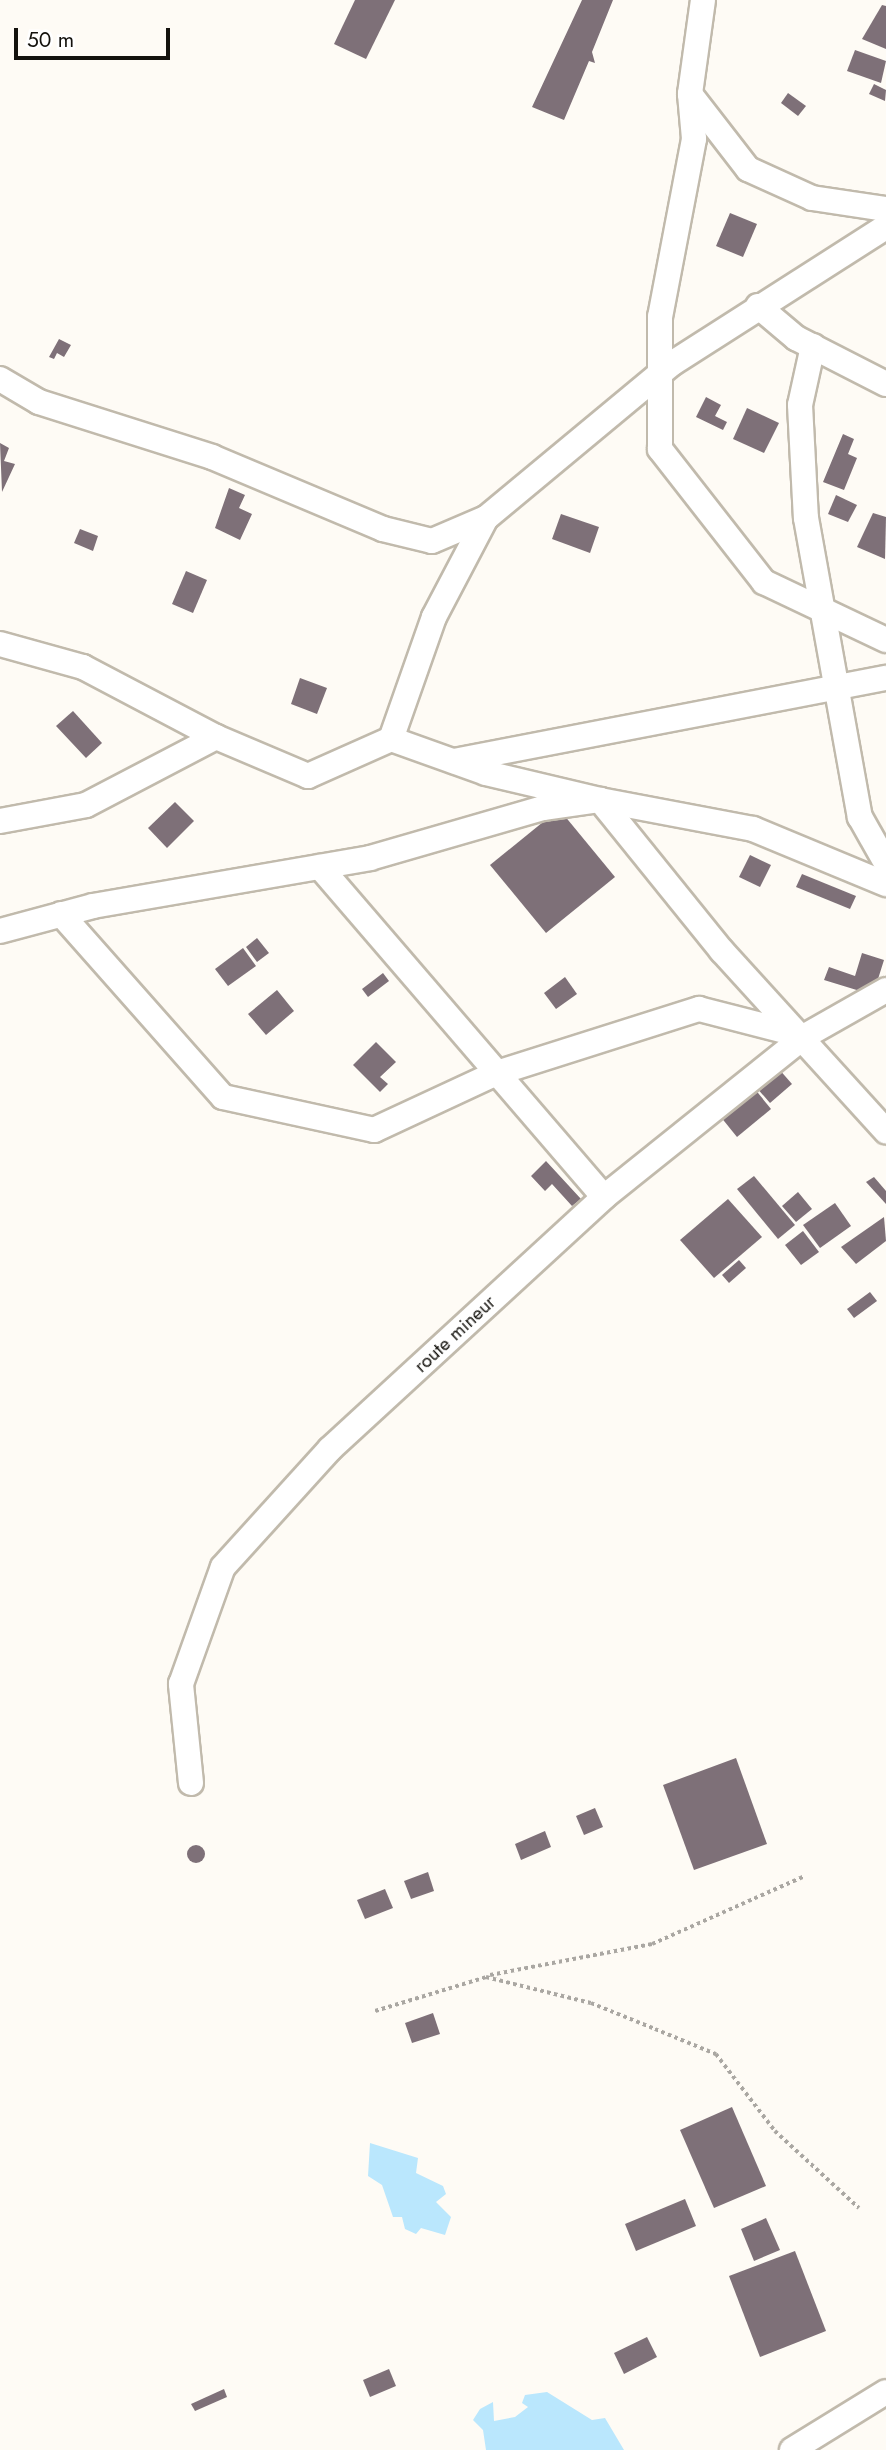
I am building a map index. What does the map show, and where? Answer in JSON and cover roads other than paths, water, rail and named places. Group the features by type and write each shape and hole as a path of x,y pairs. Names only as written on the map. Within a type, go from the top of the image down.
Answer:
{"street":[{"path":"703,0 690,94 694,139 660,317 660,449 764,582 886,640"},
{"path":"690,94 748,169 812,198 886,209"},
{"path":"391,740 434,617 486,518 531,475 661,379 673,363 758,306 886,227"},
{"path":"758,306 813,346 886,384"},
{"path":"813,346 800,405 820,609 860,817 886,863"},
{"path":"0,379 39,402 278,481 416,540 432,541 486,518"},
{"path":"0,644 83,667 216,737 308,776 391,740 454,761 600,800 753,829 886,884"},
{"path":"454,761 886,678"},
{"path":"0,821 86,805 216,737"},
{"path":"0,931 61,914 320,867 543,808 600,800"},
{"path":"600,800 722,951 805,1036 886,1131"},
{"path":"320,867 604,1198"},
{"path":"61,914 223,1097 374,1130 497,1073 699,1009 805,1036"},
{"name":"route mineur","path":"191,1783 181,1684 223,1567 330,1449 604,1198 805,1036 886,990"},
{"path":"792,2450 886,2392"}],"water":[{"path":"370,2143 418,2158 416,2173 443,2186 446,2194 436,2202 451,2217 445,2235 421,2228 416,2234 405,2229 402,2217 393,2217 382,2185 368,2176"},
{"path":"547,2392 592,2420 605,2418 624,2450 486,2450 483,2430 473,2420 480,2409 493,2402 494,2421 515,2417 528,2407 522,2403 525,2395"}]}
